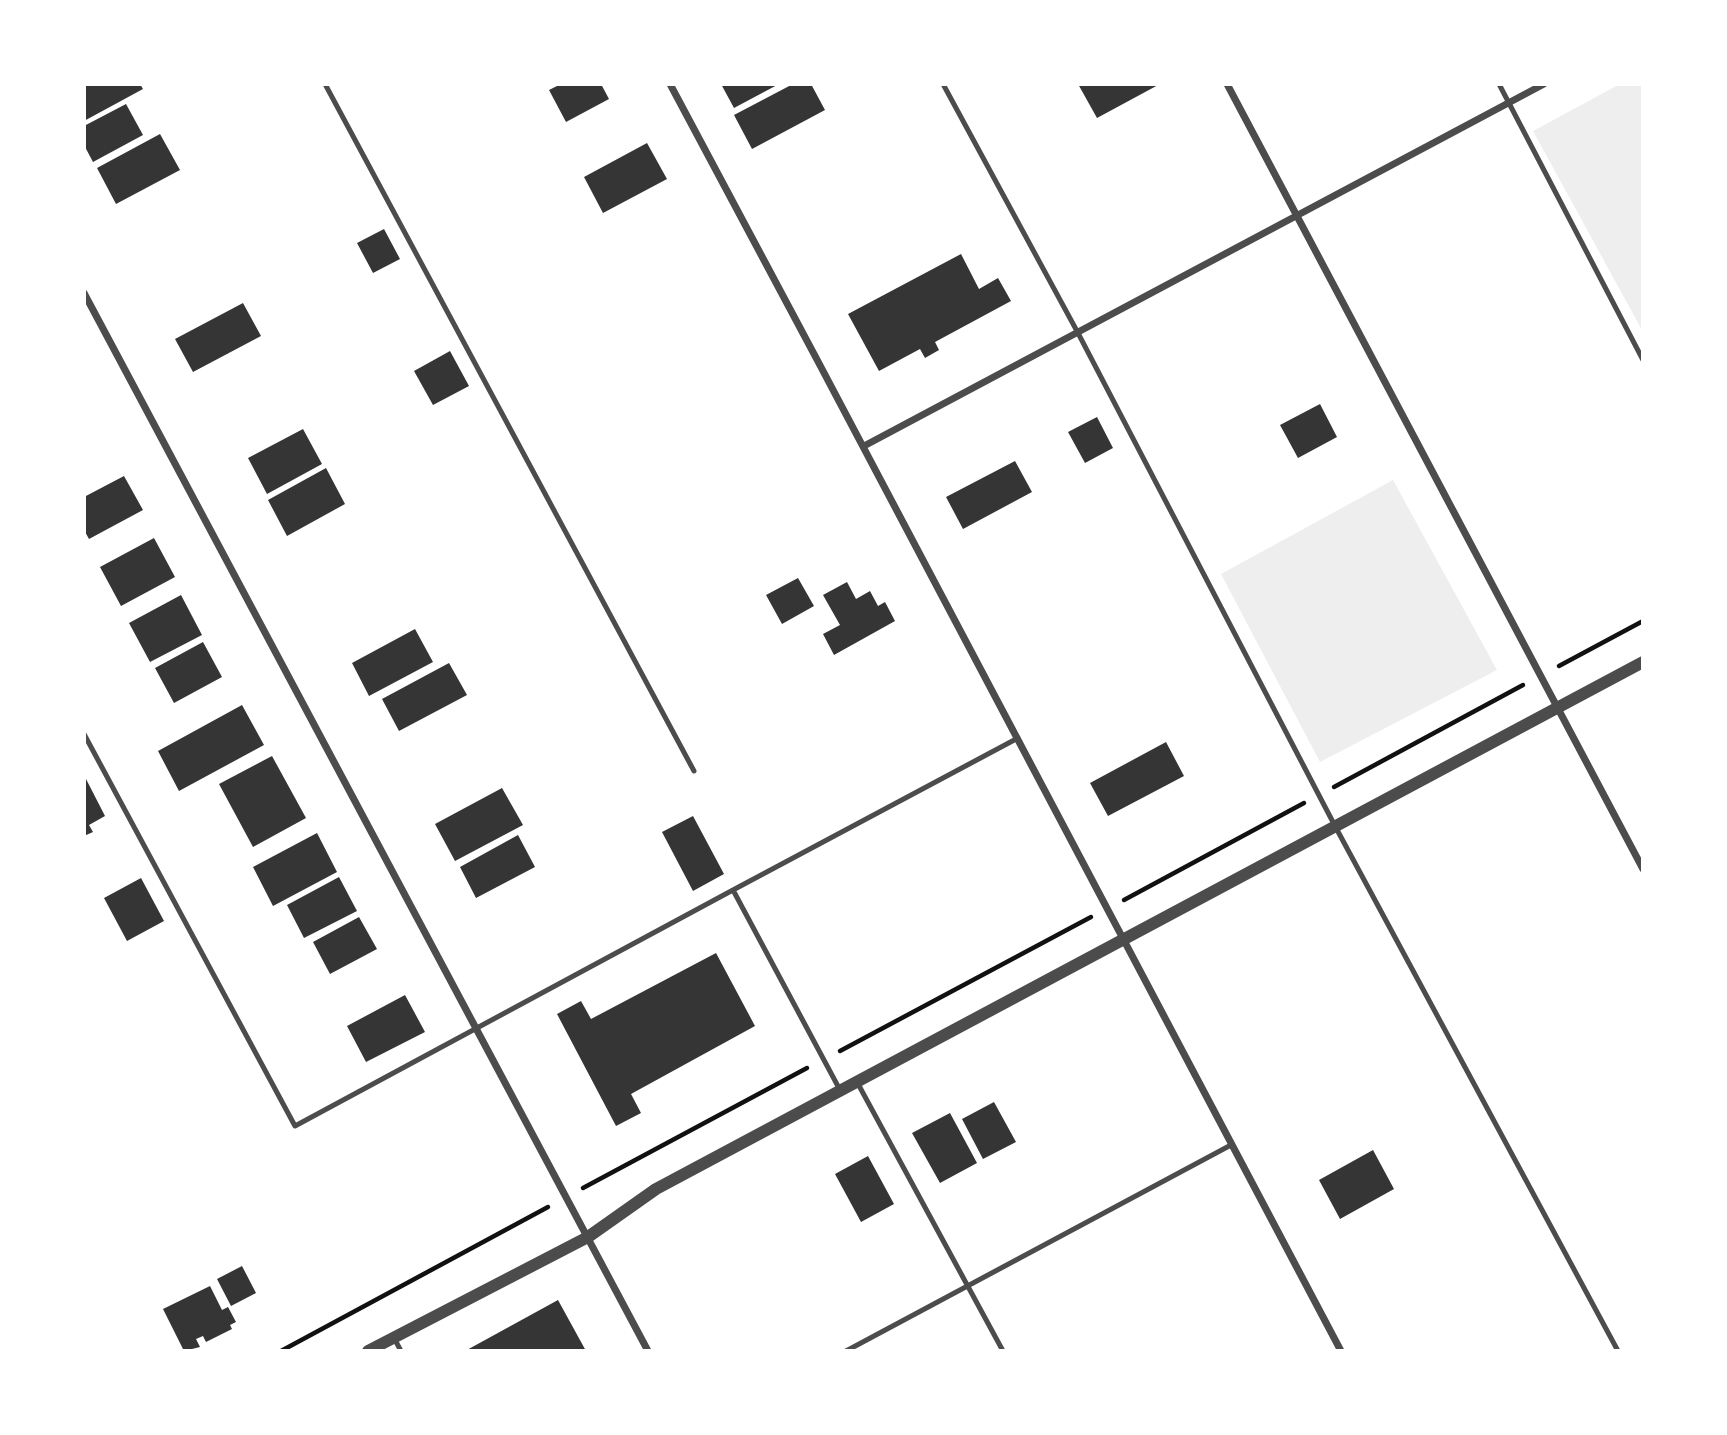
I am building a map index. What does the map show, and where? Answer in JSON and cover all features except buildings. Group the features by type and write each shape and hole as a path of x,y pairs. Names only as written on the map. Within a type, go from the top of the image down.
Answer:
{"street":[{"path":"670,84 1341,1351"},
{"path":"1227,84 1643,869"},
{"path":"864,446 1544,84"},
{"path":"84,293 648,1351"},
{"path":"368,1351 588,1237 656,1189 1643,662"}],"lane":[{"path":"325,84 694,771"},
{"path":"943,84 1078,333 1335,826 1618,1351"},
{"path":"1499,84 1643,359"},
{"path":"84,734 295,1126 1017,738"},
{"path":"733,890 840,1090"},
{"path":"857,1082 1003,1351"},
{"path":"846,1351 1231,1145"},
{"path":"394,1338 401,1351"}],"path":[{"path":"281,1351 567,1197"}],"shaded area":[{"path":"1620,84 1643,84 1643,332 1533,131"},
{"path":"1393,480 1497,670 1320,762 1221,574"}]}
